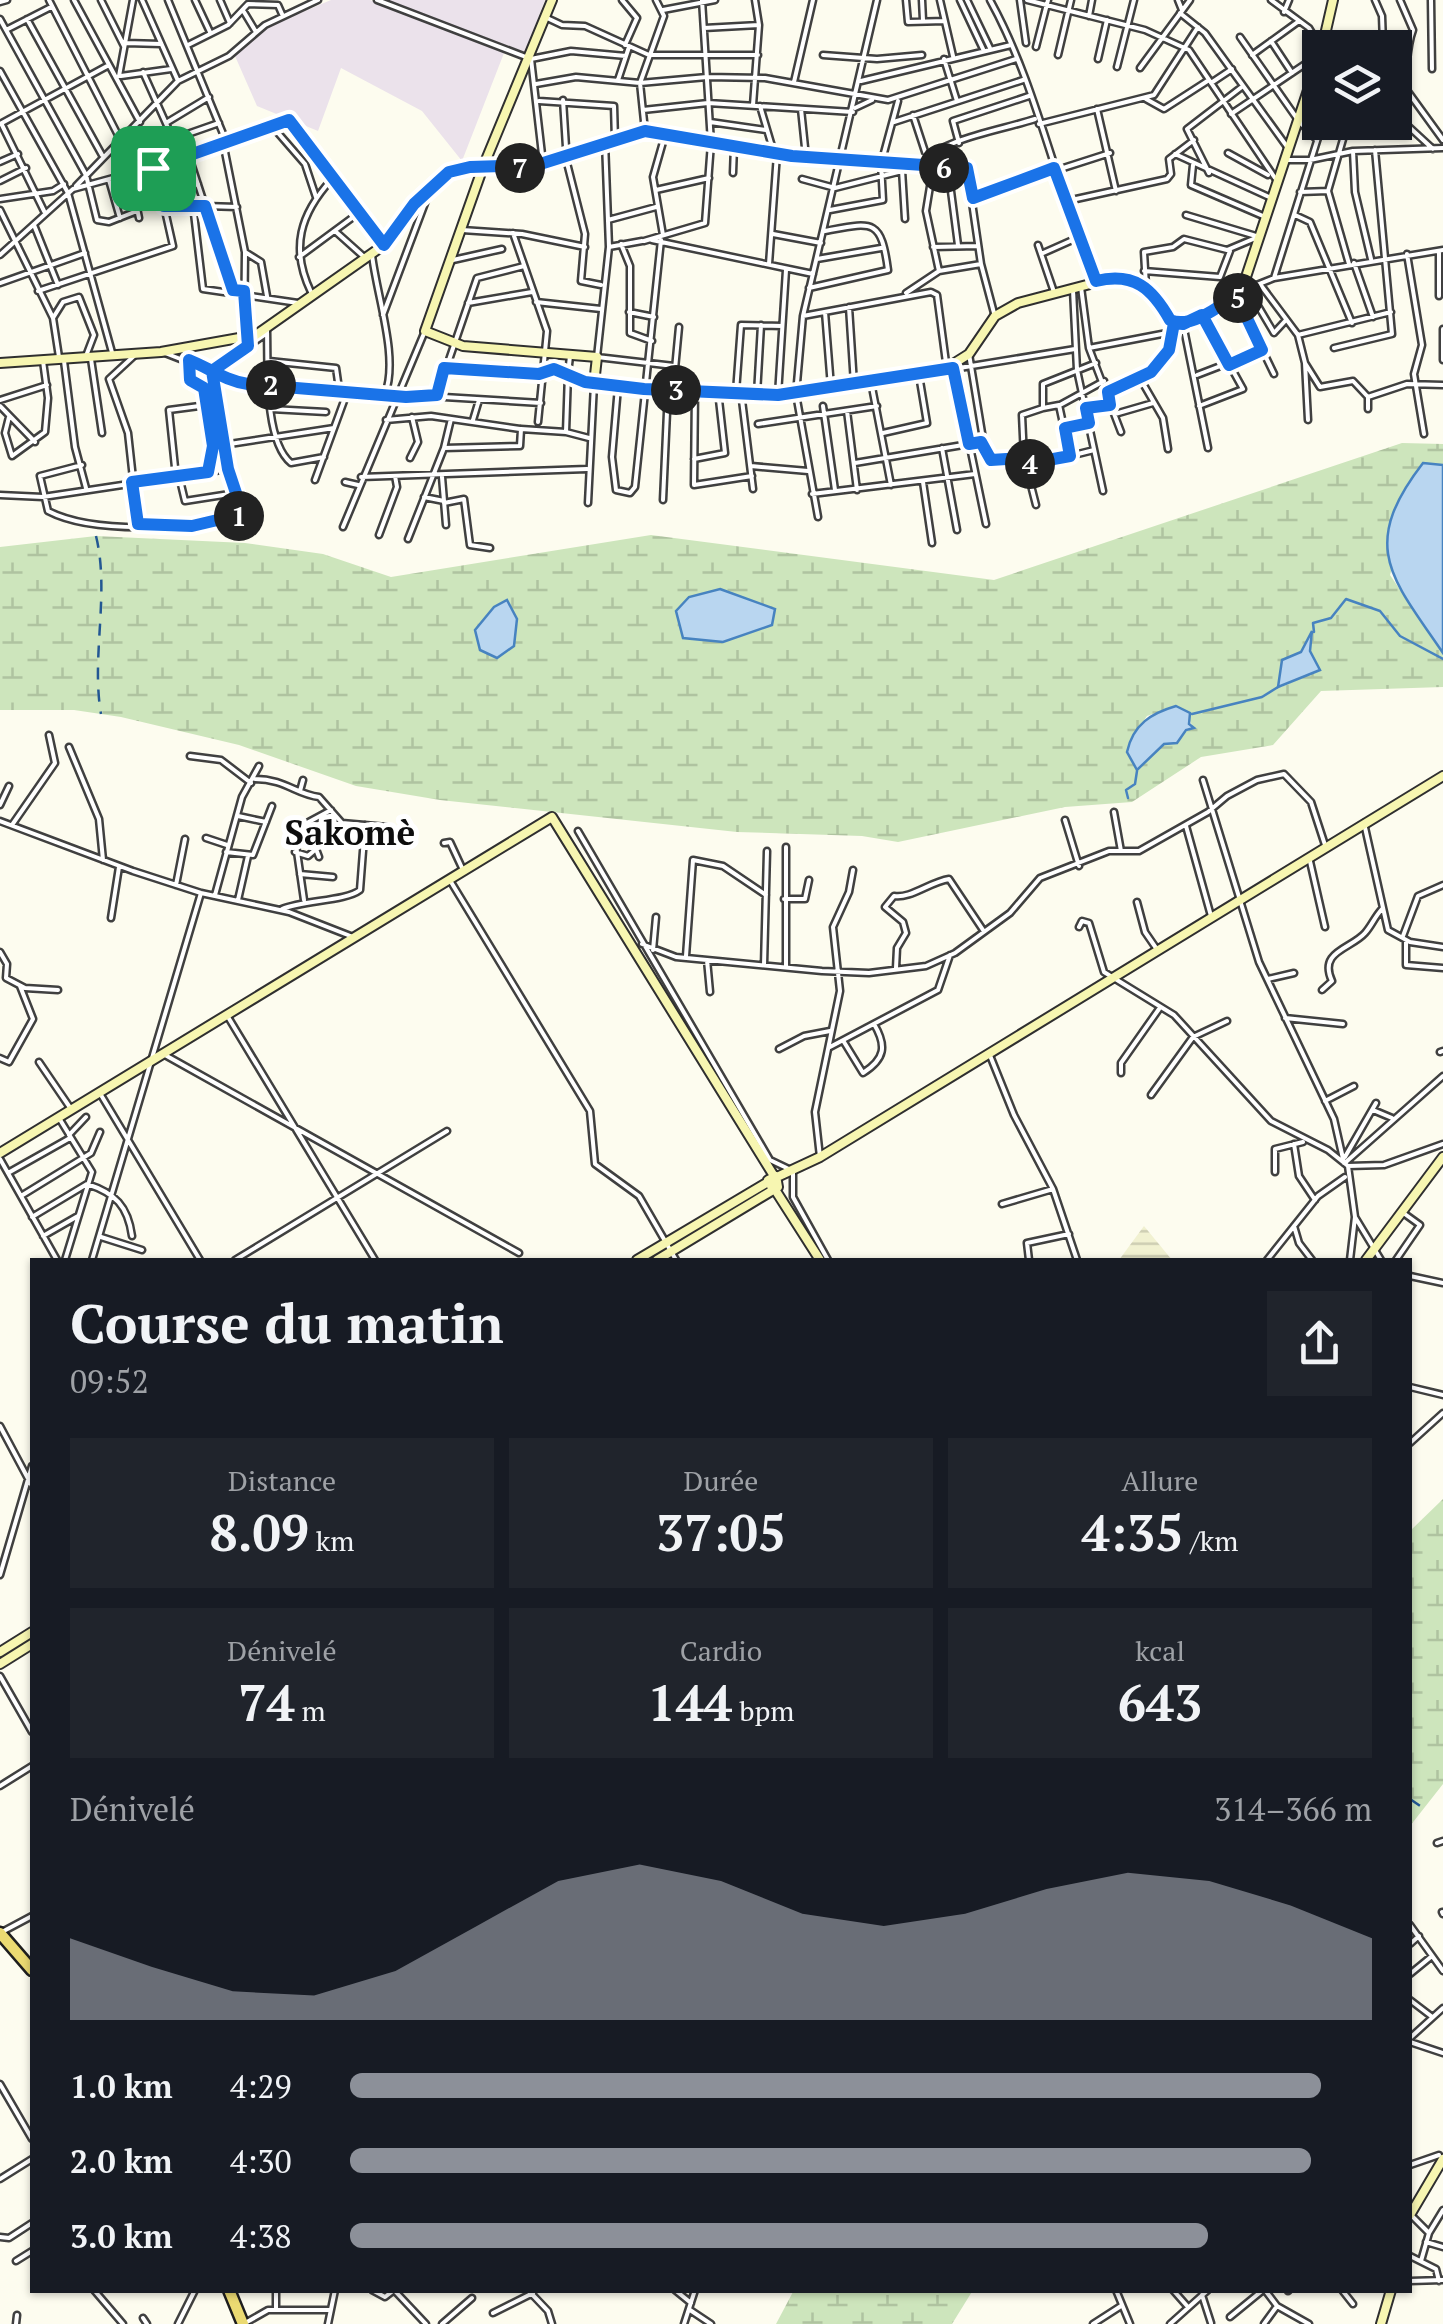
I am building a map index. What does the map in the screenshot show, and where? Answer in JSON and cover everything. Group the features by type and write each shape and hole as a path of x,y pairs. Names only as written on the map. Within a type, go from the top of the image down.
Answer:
{"main road":[{"path":"0,1932 30,1968"},
{"path":"0,1941 30,1976"},
{"path":"227,2293 240,2324"}],"street":[{"path":"0,2 7,0"},
{"path":"49,0 121,141"},
{"path":"74,0 140,122"},
{"path":"100,0 125,45"},
{"path":"118,76 134,0"},
{"path":"142,0 178,81"},
{"path":"168,0 200,70 225,142 246,252 246,342"},
{"path":"195,0 210,34"},
{"path":"220,0 230,23"},
{"path":"0,255 158,106 178,81 229,56 256,32 318,0"},
{"path":"377,0 530,58 570,51 626,56"},
{"path":"344,527 361,477 425,332 482,167 552,0"},
{"path":"618,81 637,18 622,0"},
{"path":"645,131 640,83 662,10 656,0"},
{"path":"662,10 682,3 716,0"},
{"path":"753,105 759,25 754,0"},
{"path":"794,82 813,0"},
{"path":"818,518 796,394 803,316 880,0"},
{"path":"906,0 908,22 945,20"},
{"path":"922,0 923,22"},
{"path":"940,0 953,56"},
{"path":"960,0 987,48"},
{"path":"967,0 987,48"},
{"path":"990,0 1012,45 1096,281"},
{"path":"1020,0 1026,44"},
{"path":"1027,0 1127,25 1186,48 1276,179"},
{"path":"1058,55 1072,0"},
{"path":"1088,16 1092,0"},
{"path":"1117,68 1134,0"},
{"path":"1178,0 1181,12 1232,69 1288,148"},
{"path":"1140,68 1190,0"},
{"path":"1270,0 1312,30"},
{"path":"1284,12 1290,0"},
{"path":"1375,0 1383,30"},
{"path":"1400,0 1411,30"},
{"path":"1431,0 1432,69"},
{"path":"609,247 662,238 706,224 711,143 702,1"},
{"path":"1327,30 1335,1"},
{"path":"188,45 230,23 244,12 246,4 277,2 283,16"},
{"path":"1036,47 1047,2"},
{"path":"6,30 51,8"},
{"path":"244,12 256,32"},
{"path":"1432,16 1443,15"},
{"path":"545,17 562,25 585,26 649,55 758,55"},
{"path":"0,19 86,175 102,223 138,215 130,174"},
{"path":"28,19 104,157"},
{"path":"1098,59 1107,20"},
{"path":"1252,55 1299,21"},
{"path":"704,28 759,25"},
{"path":"916,166 926,156 960,143 1154,95 1198,27"},
{"path":"1240,37 1302,124"},
{"path":"1271,41 1292,73"},
{"path":"125,45 161,44"},
{"path":"861,82 953,56 1012,45"},
{"path":"1433,48 1443,47"},
{"path":"824,55 865,59 922,55"},
{"path":"530,58 543,164"},
{"path":"944,59 957,101"},
{"path":"536,84 582,76 640,83 706,77 757,78 794,82 872,100 899,99 1016,59"},
{"path":"44,213 26,168 0,123 109,64"},
{"path":"1231,114 1302,65"},
{"path":"118,76 172,68"},
{"path":"1144,98 1164,109 1232,69"},
{"path":"0,71 71,191 113,356"},
{"path":"142,72 173,139"},
{"path":"892,123 1023,80"},
{"path":"1209,172 1187,129 1243,86"},
{"path":"960,143 953,121 1029,96"},
{"path":"166,123 209,97"},
{"path":"1412,97 1443,140"},
{"path":"830,210 883,200 881,164 899,99"},
{"path":"563,100 566,156 585,247 581,280 603,285"},
{"path":"643,110 708,103 855,110 872,100"},
{"path":"538,101 616,107 615,140"},
{"path":"760,106 776,153 769,264"},
{"path":"1274,374 1242,292 1302,108"},
{"path":"800,109 806,158"},
{"path":"1097,109 1116,190"},
{"path":"914,115 931,167 926,200 938,271"},
{"path":"71,191 153,168 289,120 384,245"},
{"path":"710,122 766,130"},
{"path":"139,150 219,123"},
{"path":"272,126 305,164 316,198"},
{"path":"1412,128 1434,149"},
{"path":"212,371 246,342 384,245 449,172 543,164 645,131 806,158 902,168"},
{"path":"618,386 612,457 616,490 630,494 636,487 662,238 654,172 666,134"},
{"path":"0,138 7,135"},
{"path":"1065,201 1166,179 1171,174 1169,159 1194,140"},
{"path":"1274,278 1318,140"},
{"path":"1342,140 1328,190 1374,317"},
{"path":"588,502 589,438 609,247 604,142"},
{"path":"733,173 734,146"},
{"path":"38,292 174,246 150,147"},
{"path":"1285,160 1310,160 1353,151 1443,148"},
{"path":"1334,348 1382,333 1390,336 1392,312 1382,257 1375,150"},
{"path":"1353,151 1355,192 1372,259"},
{"path":"973,198 1054,168 1110,153"},
{"path":"1228,153 1276,179"},
{"path":"0,162 18,154"},
{"path":"1176,154 1274,199"},
{"path":"189,156 233,290"},
{"path":"1193,165 1192,185 1267,218"},
{"path":"0,181 26,168"},
{"path":"902,168 905,219"},
{"path":"802,178 836,188 902,168 967,168 981,264 995,316"},
{"path":"948,168 958,244"},
{"path":"313,297 299,257 300,230 316,198 333,177"},
{"path":"656,190 709,178"},
{"path":"109,180 120,218"},
{"path":"0,199 53,191 64,184"},
{"path":"161,194 198,184"},
{"path":"1300,192 1328,190"},
{"path":"53,191 59,200"},
{"path":"382,320 429,191"},
{"path":"193,205 203,289 244,291 302,304"},
{"path":"164,206 237,207"},
{"path":"608,220 656,208"},
{"path":"0,210 53,318 86,489"},
{"path":"299,257 360,212"},
{"path":"1186,215 1259,237"},
{"path":"1295,215 1310,222 1352,323"},
{"path":"34,225 58,286"},
{"path":"809,288 884,273 888,266 882,235 872,227 824,231"},
{"path":"335,230 369,257 393,368 385,394"},
{"path":"460,230 513,234 585,247"},
{"path":"513,234 547,331 538,422"},
{"path":"773,234 821,243"},
{"path":"1146,288 1143,253 1173,247 1182,240 1230,250 1259,237"},
{"path":"662,238 813,274"},
{"path":"1042,254 1078,238"},
{"path":"621,244 630,266 631,336 653,342"},
{"path":"1038,245 1054,292"},
{"path":"932,247 978,246"},
{"path":"817,259 882,248"},
{"path":"448,262 502,249"},
{"path":"1144,271 1222,276 1230,250"},
{"path":"1089,348 1176,326 1274,278 1382,257 1441,251 1439,296"},
{"path":"246,252 259,260 267,296"},
{"path":"0,283 85,254"},
{"path":"1407,254 1422,345 1414,374 1424,434"},
{"path":"904,296 938,271 981,264"},
{"path":"437,395 480,275 524,266"},
{"path":"778,395 786,268"},
{"path":"951,368 969,354 995,316 1028,299 1122,277 1146,288 1176,326 1196,375 1208,448"},
{"path":"1260,284 1298,335 1305,363 1308,420"},
{"path":"1077,289 1089,348 1122,432"},
{"path":"1077,289 1077,370 1103,491"},
{"path":"468,304 532,292"},
{"path":"1242,292 1274,333 1286,320"},
{"path":"803,316 904,296 937,295 986,524"},
{"path":"53,318 63,302 80,298 94,335 88,359 102,433"},
{"path":"536,302 601,309"},
{"path":"850,306 854,384"},
{"path":"628,312 654,317"},
{"path":"826,312 831,388"},
{"path":"1298,335 1392,312"},
{"path":"1199,406 1242,391 1202,315"},
{"path":"758,394 761,325"},
{"path":"753,490 739,392 740,327 782,326"},
{"path":"1108,392 1141,380 1167,353 1176,326"},
{"path":"664,500 670,390 679,327"},
{"path":"267,330 270,409 284,456 291,462 324,457"},
{"path":"1443,330 1443,360"},
{"path":"425,332 453,343 674,366"},
{"path":"0,363 88,359 246,342"},
{"path":"444,368 543,372 554,369 594,384 778,395 1075,349"},
{"path":"1196,375 1262,350"},
{"path":"160,352 189,360 239,383 541,404"},
{"path":"136,354 109,376 125,420 138,524"},
{"path":"566,432 570,354"},
{"path":"969,354 981,442 991,460 1025,462 1094,450"},
{"path":"189,360 189,379 204,386 213,446 208,472"},
{"path":"268,361 336,368 339,389"},
{"path":"11,417 5,436 10,456 36,442 44,432 43,362"},
{"path":"1043,408 1041,386 1096,363"},
{"path":"1305,363 1320,387"},
{"path":"82,464 42,474 43,497 47,508 56,515 192,526 243,514 228,469 212,371"},
{"path":"882,433 927,423 919,375"},
{"path":"1141,380 1162,418 1168,449"},
{"path":"1036,505 1025,462 1022,415 1084,395 1104,381"},
{"path":"1308,390 1353,381 1368,397 1368,409"},
{"path":"871,382 891,485"},
{"path":"36,442 0,403 46,385"},
{"path":"1368,397 1417,385 1443,386"},
{"path":"315,480 348,390"},
{"path":"695,390 696,486 752,476"},
{"path":"694,459 725,453 718,392"},
{"path":"472,421 479,400"},
{"path":"1114,414 1154,403"},
{"path":"207,405 169,410 185,501 236,493"},
{"path":"1059,405 1070,456"},
{"path":"1086,408 1110,405"},
{"path":"823,406 836,492"},
{"path":"758,424 877,406"},
{"path":"270,409 326,412"},
{"path":"847,411 857,490"},
{"path":"0,421 11,417"},
{"path":"410,458 418,442 412,417"},
{"path":"209,419 218,419"},
{"path":"386,420 450,419 589,438"},
{"path":"408,539 444,448 450,419"},
{"path":"1065,428 1089,423"},
{"path":"223,445 334,428"},
{"path":"444,448 520,446 521,429"},
{"path":"855,463 981,442"},
{"path":"942,448 957,530"},
{"path":"751,466 808,471"},
{"path":"0,495 43,497 228,469"},
{"path":"361,477 430,478 587,469"},
{"path":"812,494 974,474"},
{"path":"379,535 397,487 395,476"},
{"path":"442,477 446,525"},
{"path":"345,482 358,485"},
{"path":"923,482 932,543"},
{"path":"423,496 444,502 464,499 470,545 490,548"},
{"path":"12,824 55,763 50,734"},
{"path":"69,747 99,819 104,860"},
{"path":"190,756 222,760 253,782 281,781 318,796 340,822 387,827"},
{"path":"215,896 238,816 260,766"},
{"path":"642,944 653,950 707,960 838,972 870,973 926,966 984,932 1020,904 1040,878 1109,851 1139,851 1257,780 1286,774 1313,805 1325,846"},
{"path":"646,1258 671,1252 774,1182 1325,846 1442,779"},
{"path":"300,790 304,780"},
{"path":"1203,780 1238,901 1268,980 1325,1101 1345,1163 1355,1216 1350,1258"},
{"path":"0,805 9,786"},
{"path":"206,838 227,849 254,855 272,806"},
{"path":"304,900 295,852 300,830 332,810"},
{"path":"1114,812 1121,851"},
{"path":"238,816 266,822"},
{"path":"56,1258 0,1156 226,1013 552,817 819,1258"},
{"path":"1065,820 1078,866"},
{"path":"0,821 176,885 282,910 353,936"},
{"path":"1364,824 1388,930 1443,947"},
{"path":"282,910 304,900 351,896 360,890 364,825"},
{"path":"1186,826 1212,918"},
{"path":"578,832 770,1160 792,1172"},
{"path":"176,885 185,839"},
{"path":"444,844 450,842 463,870"},
{"path":"786,847 786,967"},
{"path":"295,852 308,856 316,850 319,857"},
{"path":"764,965 768,850"},
{"path":"238,900 248,856"},
{"path":"1309,857 1325,927"},
{"path":"686,957 693,860 723,866 766,898 805,899 809,880"},
{"path":"111,918 119,866"},
{"path":"820,1157 816,1112 840,991 833,927 849,892 853,870"},
{"path":"300,874 333,877"},
{"path":"449,878 590,1111 594,1164 638,1196 671,1252"},
{"path":"896,968 897,948 906,932 903,922 885,907 894,896 908,896 925,884 950,879 984,932"},
{"path":"1443,885 1418,896 1404,938 1406,964 1443,968"},
{"path":"92,1258 158,1056 202,893"},
{"path":"1137,902 1148,938 1157,950"},
{"path":"1322,990 1332,981 1328,970 1333,956 1366,933 1369,921 1383,908"},
{"path":"653,950 656,917"},
{"path":"1079,927 1082,921 1089,924 1104,972 1174,1016 1263,1113 1345,1163 1384,1166 1443,1144"},
{"path":"0,952 7,964 4,976 20,986 58,990"},
{"path":"828,1049 938,990 950,955"},
{"path":"707,960 710,992"},
{"path":"1268,980 1294,973"},
{"path":"0,1058 8,1062 33,1019 20,986"},
{"path":"1122,1073 1123,1060 1159,1008"},
{"path":"226,1013 374,1258"},
{"path":"1285,1018 1343,1024"},
{"path":"1152,1094 1192,1037 1227,1021"},
{"path":"844,1041 863,1074 884,1052 874,1024"},
{"path":"779,1050 804,1036 830,1030"},
{"path":"990,1053 1014,1115 1053,1188 1076,1258"},
{"path":"158,1056 519,1253"},
{"path":"39,1062 72,1109"},
{"path":"1345,1163 1443,1076"},
{"path":"1325,1101 1354,1086"},
{"path":"99,1091 199,1258"},
{"path":"1345,1163 1376,1103"},
{"path":"1373,1110 1394,1119"},
{"path":"59,1117 92,1172 66,1258"},
{"path":"8,1172 70,1136 86,1117"},
{"path":"238,1258 446,1131"},
{"path":"21,1196 84,1158 96,1148 100,1132"},
{"path":"1275,1172 1274,1150 1308,1140"},
{"path":"1294,1144 1298,1176 1315,1200"},
{"path":"1368,1258 1443,1157"},
{"path":"792,1172 793,1197 827,1258"},
{"path":"1268,1258 1315,1200 1347,1176"},
{"path":"32,1217 88,1184 113,1192 125,1211 132,1236"},
{"path":"1002,1204 1053,1188"},
{"path":"1397,1258 1420,1225 1402,1212"},
{"path":"43,1236 78,1216"},
{"path":"1355,1216 1379,1258"},
{"path":"1294,1226 1298,1243 1310,1258"},
{"path":"1029,1258 1027,1242 1069,1234"},
{"path":"101,1236 142,1250"},
{"path":"94,1251 100,1258"},
{"path":"1412,1277 1442,1281"},
{"path":"1412,1387 1443,1394"},
{"path":"1412,1441 1443,1413"},
{"path":"0,1426 30,1483"},
{"path":"0,1575 30,1473"},
{"path":"0,1652 30,1633"},
{"path":"0,1664 30,1645"},
{"path":"0,1676 30,1728"},
{"path":"0,1786 30,1767"},
{"path":"0,1932 30,1917"},
{"path":"1412,1927 1443,1971"},
{"path":"1412,1942 1419,1936"},
{"path":"1412,1972 1432,1956"},
{"path":"1412,2003 1431,2016"},
{"path":"1412,2038 1443,2008"},
{"path":"1412,2041 1443,2054"},
{"path":"0,2084 30,2136"},
{"path":"1412,2164 1442,2154"},
{"path":"1412,2199 1442,2154"},
{"path":"1412,2211 1442,2154"},
{"path":"0,2179 30,2160"},
{"path":"1421,2260 1429,2233 1443,2210"},
{"path":"1412,2217 1429,2233"},
{"path":"0,2237 10,2238 30,2224"},
{"path":"1426,2242 1443,2248"},
{"path":"16,2262 30,2252"},
{"path":"1412,2257 1436,2269 1441,2281 1412,2280"},
{"path":"97,2293 123,2324"},
{"path":"178,2324 194,2293"},
{"path":"276,2293 276,2309"},
{"path":"328,2324 334,2293"},
{"path":"397,2293 426,2324"},
{"path":"494,2313 527,2293"},
{"path":"532,2293 550,2315 552,2324"},
{"path":"678,2293 711,2324"},
{"path":"684,2324 694,2293"},
{"path":"1117,2293 1130,2324"},
{"path":"1176,2293 1188,2306"},
{"path":"1170,2324 1204,2293"},
{"path":"1230,2317 1260,2293"},
{"path":"1267,2293 1278,2306 1309,2324"},
{"path":"1344,2293 1353,2304"},
{"path":"1379,2324 1387,2293"},
{"path":"1202,2295 1211,2322"},
{"path":"442,2324 472,2298"},
{"path":"1093,2324 1121,2306"},
{"path":"1264,2324 1278,2306"},
{"path":"240,2324 276,2309 329,2310"},
{"path":"16,2324 17,2314"}],"shaded area":[{"path":"331,0 370,0 504,53 462,161 422,111 341,68 318,131 257,106 235,56 269,26"},
{"path":"386,0 545,0 525,52"}],"green space":[{"path":"1402,443 1443,444 1443,465 1422,464 1390,575 1443,653 1443,687 1321,691 1273,745 1201,757 1132,802 1065,807 898,842 862,836 737,832 440,800 356,786 239,745 121,717 74,710 0,710 0,547 96,536 245,543 323,554 391,577 651,535 994,580","holes":["1313,633 1310,651 1320,670 1281,687 1286,658 1301,652","1176,706 1193,728 1164,743 1137,770 1129,742 1147,716"]},
{"path":"1144,1226 1170,1258 1120,1258"},
{"path":"1443,1499 1443,1784 1412,1823 1412,1529"},
{"path":"792,2293 971,2293 952,2324 776,2324"}],"water":[{"path":"1423,463 1443,465 1443,653 1397,582 1387,540 1403,492"},
{"path":"720,589 775,609 772,625 723,642 683,638 676,611 689,597"},
{"path":"507,600 517,619 514,646 497,658 480,650 475,630 494,607"},
{"path":"1312,631 1310,651 1320,670 1278,687 1282,660 1301,652"},
{"path":"1176,706 1190,713 1189,724 1194,728 1186,730 1177,743 1164,744 1137,770 1127,752 1134,734 1152,716"}],"waterway":[{"path":"1314,632 1313,623 1331,618 1346,599 1380,611 1400,636 1443,659"},
{"path":"1192,714 1262,697 1278,687"},
{"path":"1128,798 1126,790 1135,784 1137,771"}],"ferry route":[{"path":"96,536 101,580 101,714"},
{"path":"1412,1800 1423,1808"}],"district":[{"name":"Sakomè","path":"350,832"}],"route":[{"path":"153,168 164,206 205,206 233,290 244,291 244,338 248,346 212,371 228,469 243,514 192,526 138,524 132,482 208,472 213,446 204,388 191,382 189,360 199,364 212,371 231,380 248,384 406,397 437,395 444,368 539,374 549,368 594,384 778,395 953,368 969,444 981,442 991,460 1024,458 1026,464 1070,456 1065,428 1089,423 1086,408 1110,405 1108,392 1141,380 1151,372 1169,350 1174,323 1183,324 1189,322 1202,315 1229,365 1262,350 1236,295 1189,322 1183,324 1177,324 1174,323 1170,320 1152,293 1134,280 1122,277 1096,281 1071,224 1054,168 973,198 967,168 792,156 645,131 537,165 470,167 449,172 414,204 396,234 384,245 289,120 153,168"}]}
